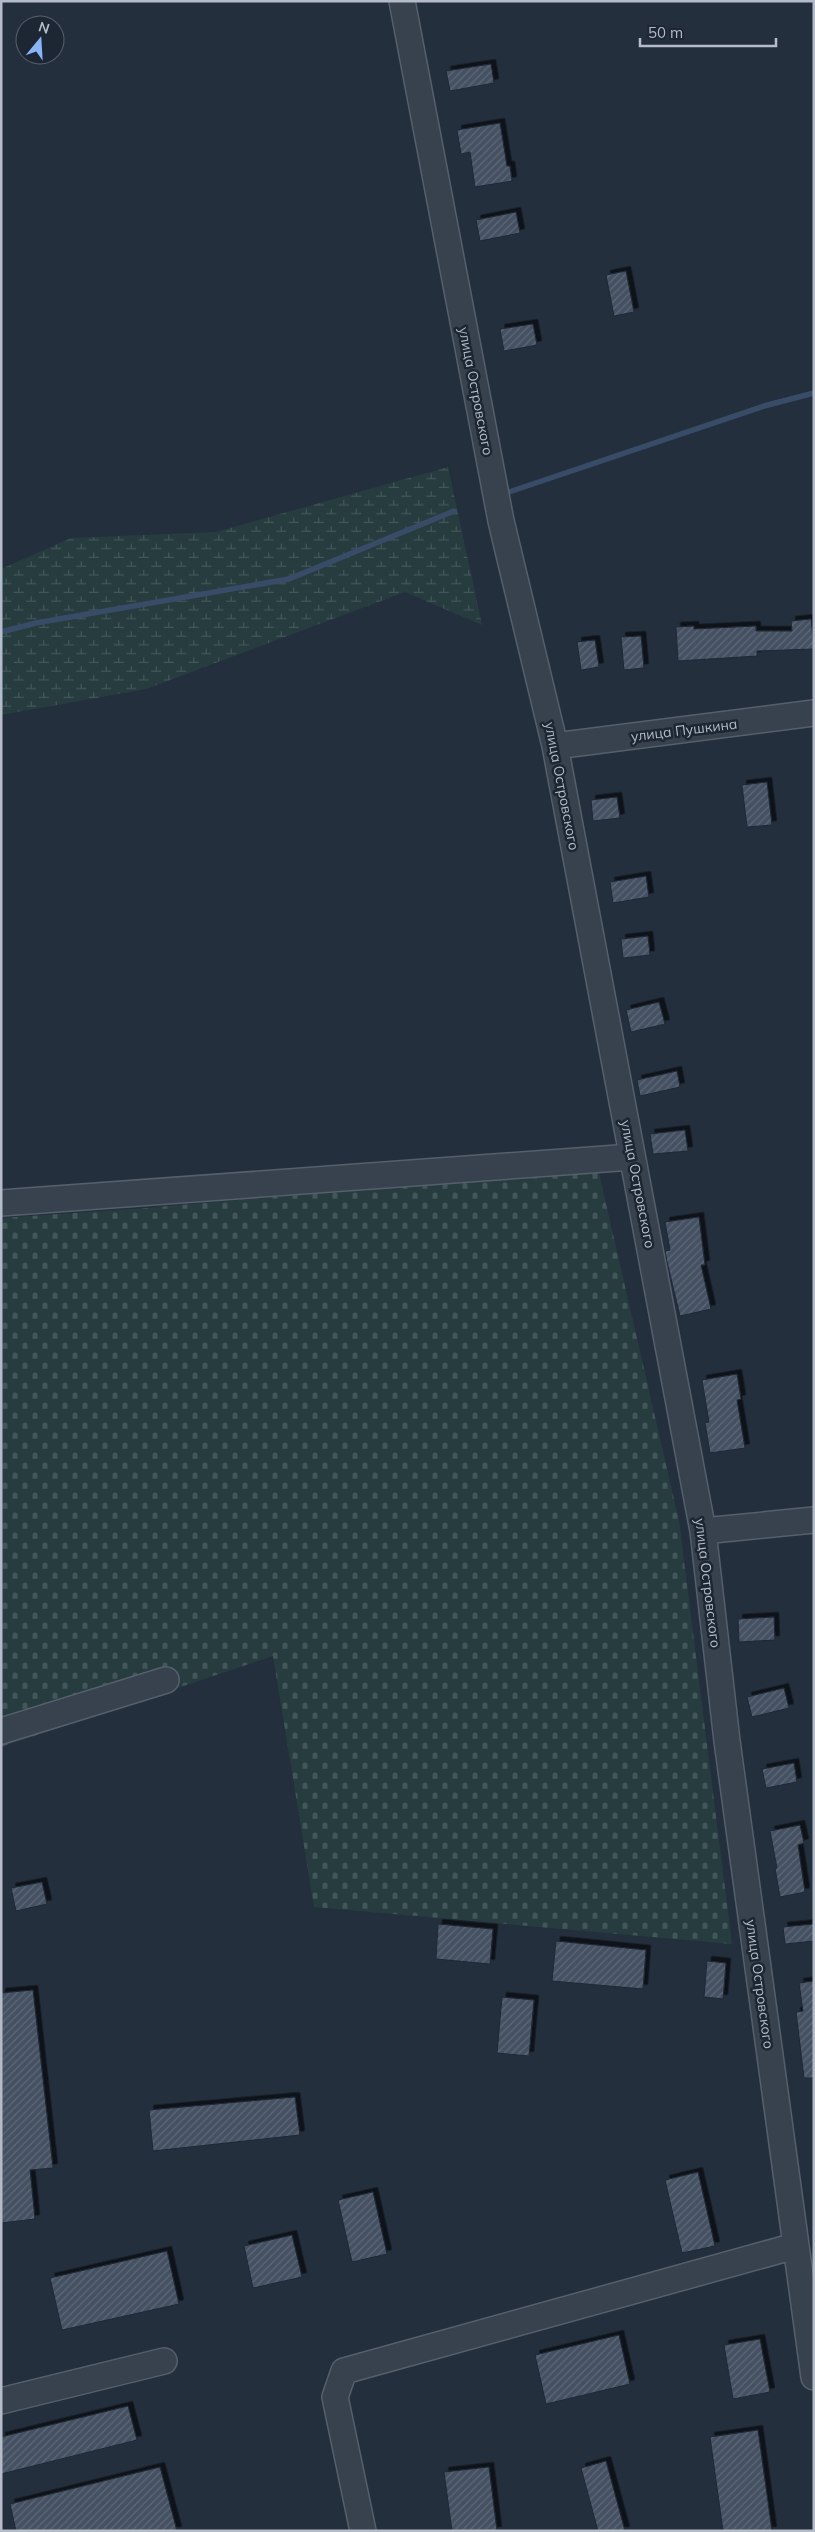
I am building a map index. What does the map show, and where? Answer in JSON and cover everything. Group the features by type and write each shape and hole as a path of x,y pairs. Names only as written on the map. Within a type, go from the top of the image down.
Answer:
{"street":[{"name":"улица Островского","path":"402,1 501,521 555,746 703,1531 728,1751 814,2377"},
{"name":"улица Пушкина","path":"555,746 814,713"},
{"path":"1,1203 632,1157"},
{"path":"703,1531 814,1520"},
{"path":"1,1731 166,1680"},
{"path":"363,2531 335,2397 344,2371 795,2246"},
{"path":"1,2401 164,2361"}],"green space":[{"path":"448,467 482,625 405,592 146,689 1,715 1,569 71,538 216,532"},
{"path":"598,1169 679,1521 732,1944 314,1907 273,1656 1,1747 1,1218 146,1208"}],"building":[{"path":"491,64 494,83 450,91 446,71"},
{"path":"500,123 507,166 510,166 512,181 475,187 470,152 461,154 457,130"},
{"path":"516,212 520,233 480,241 476,220"},
{"path":"626,271 634,312 614,316 606,275"},
{"path":"533,324 537,345 504,351 500,329"},
{"path":"811,619 814,649 757,651 757,656 678,661 676,627 694,626 694,629 756,626 756,631 792,631 791,621"},
{"path":"641,636 644,668 624,670 621,637"},
{"path":"595,640 599,667 581,670 577,642"},
{"path":"767,782 772,825 747,827 742,785"},
{"path":"617,797 620,818 593,821 591,800"},
{"path":"646,876 649,897 613,903 610,882"},
{"path":"648,936 650,955 623,958 621,939"},
{"path":"659,1002 665,1024 631,1032 626,1010"},
{"path":"677,1071 680,1087 640,1096 637,1080"},
{"path":"685,1130 688,1151 653,1154 650,1134"},
{"path":"699,1217 705,1265 701,1265 711,1309 680,1316 665,1251 670,1250 665,1222"},
{"path":"737,1374 741,1399 737,1400 745,1448 710,1453 705,1423 709,1422 702,1380"},
{"path":"774,1617 775,1640 739,1642 738,1619"},
{"path":"784,1688 789,1708 752,1717 747,1697"},
{"path":"794,1763 797,1782 766,1788 762,1769"},
{"path":"800,1825 804,1843 798,1845 805,1892 780,1897 770,1831"},
{"path":"42,1882 47,1904 16,1911 11,1888"},
{"path":"438,1924 493,1929 490,1964 436,1959"},
{"path":"814,1924 814,1941 785,1944 783,1927"},
{"path":"556,1941 646,1950 643,1989 552,1981"},
{"path":"707,1961 726,1963 723,1999 704,1997"},
{"path":"814,1981 814,2078 804,2078 796,2012 803,2011 799,1983"},
{"path":"33,1990 53,2168 30,2170 35,2219 1,2223 1,1993"},
{"path":"502,1997 534,2000 529,2056 497,2053"},
{"path":"295,2097 300,2135 153,2151 149,2110"},
{"path":"698,2172 715,2246 682,2253 665,2180"},
{"path":"373,2192 387,2254 352,2262 338,2200"},
{"path":"292,2235 302,2277 253,2288 244,2246"},
{"path":"167,2251 179,2304 62,2330 50,2278"},
{"path":"619,2335 630,2384 546,2404 535,2355"},
{"path":"760,2339 770,2392 733,2399 724,2345"},
{"path":"128,2406 137,2440 1,2474 1,2437"},
{"path":"758,2430 772,2531 723,2531 710,2437"},
{"path":"606,2461 625,2531 598,2531 581,2468"},
{"path":"160,2467 177,2531 16,2531 10,2504"},
{"path":"489,2467 497,2531 452,2531 444,2472"}],"waterway":[{"path":"509,492 764,406 814,393"},
{"path":"1,632 36,623 289,579 454,511"}]}
